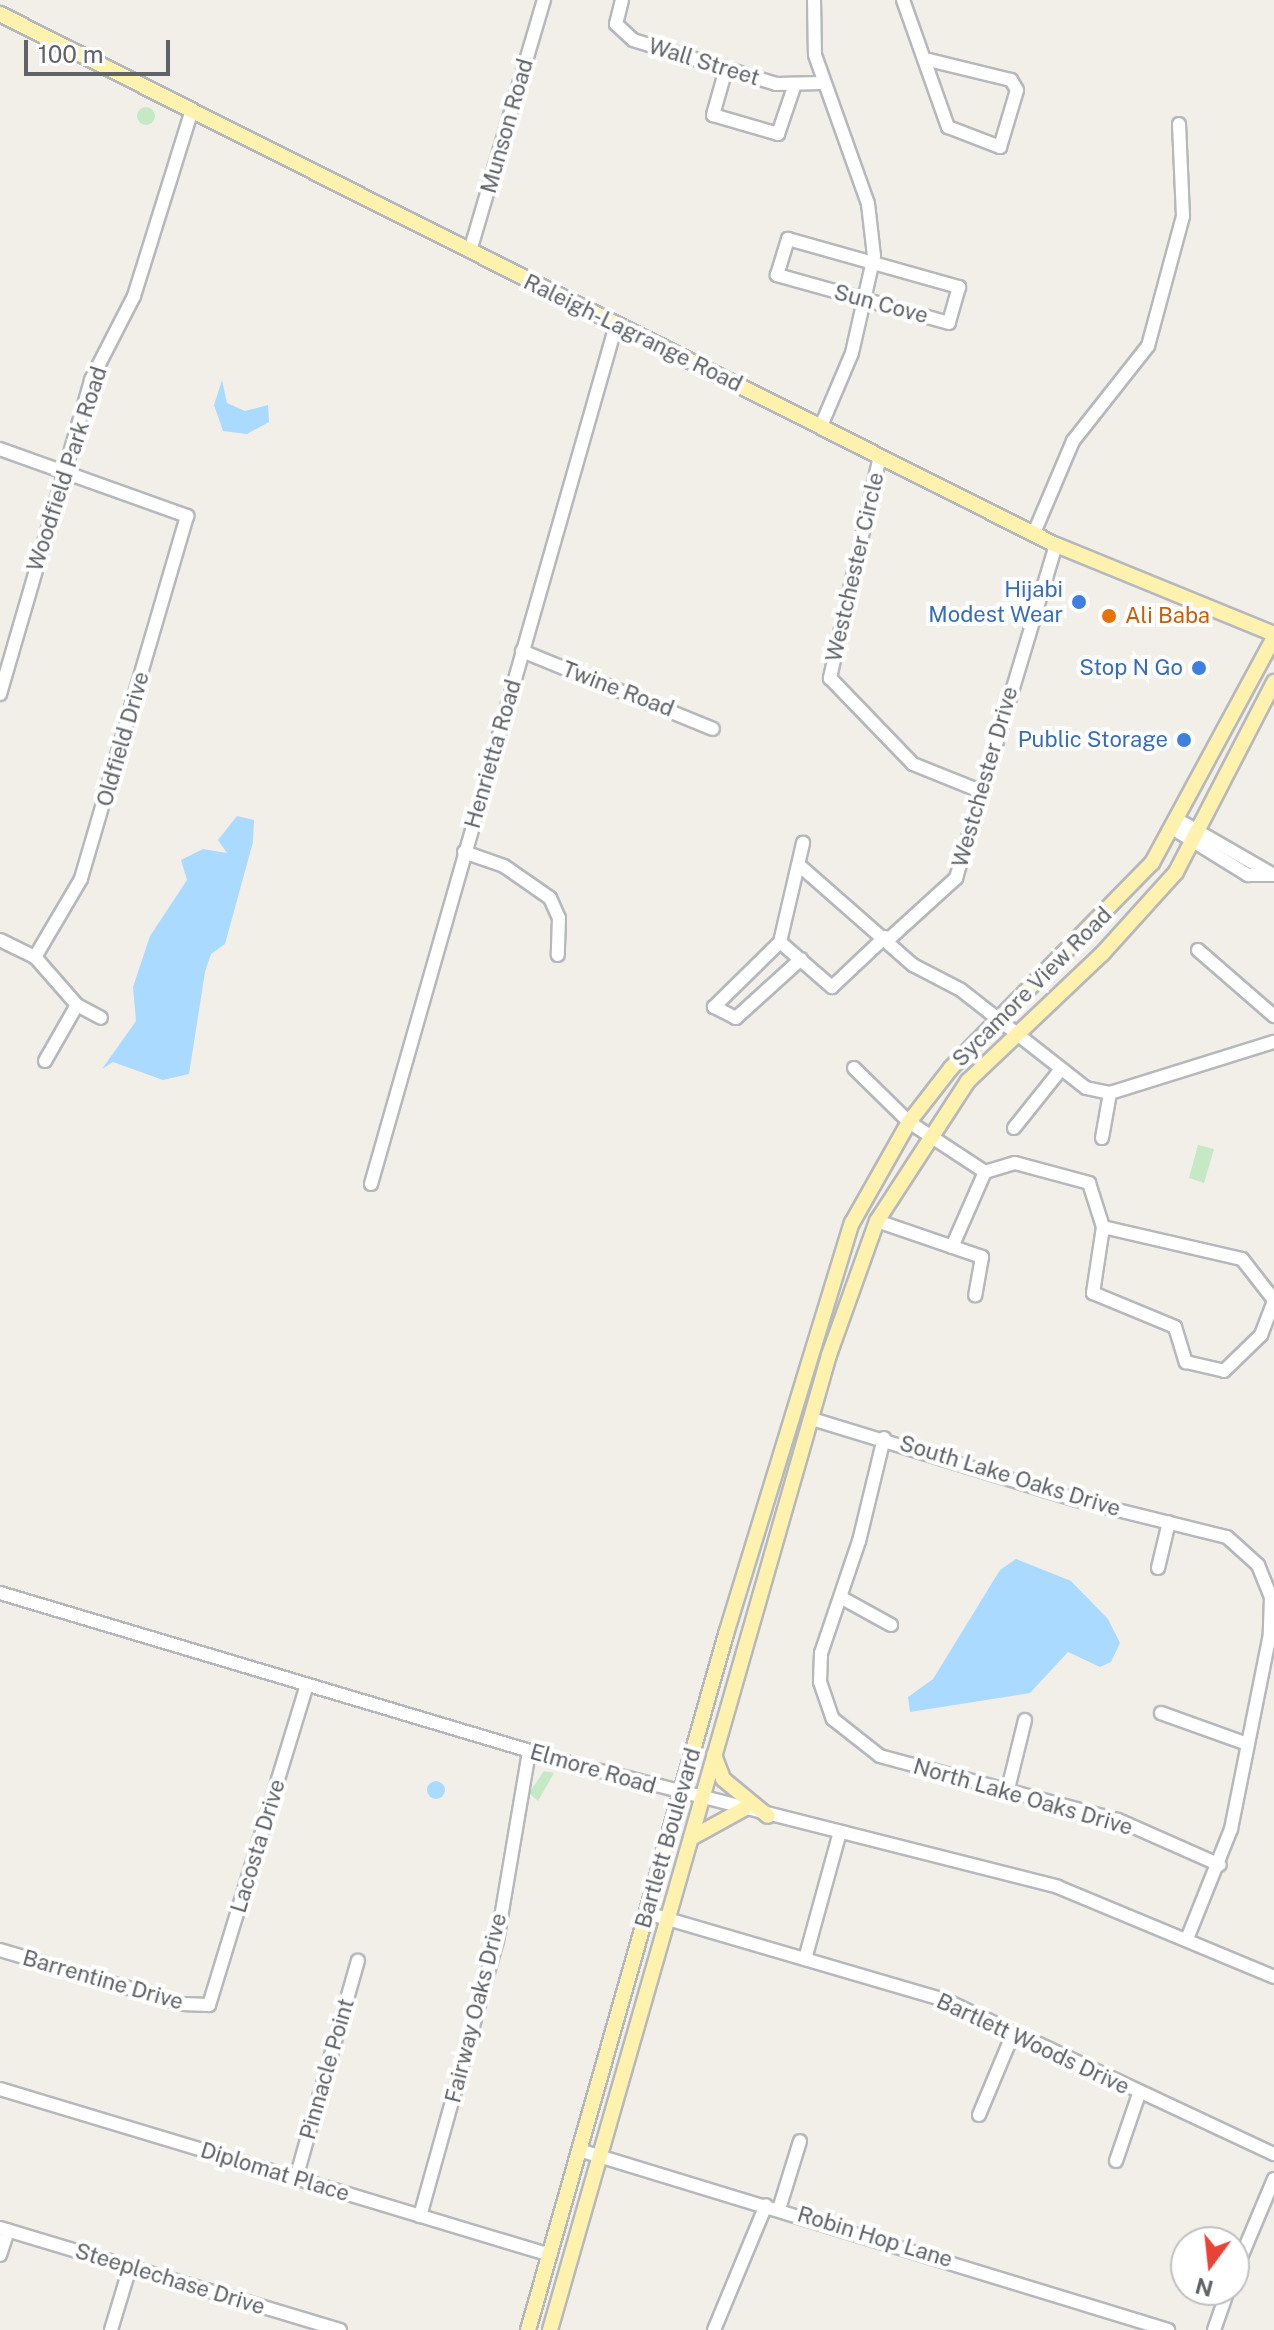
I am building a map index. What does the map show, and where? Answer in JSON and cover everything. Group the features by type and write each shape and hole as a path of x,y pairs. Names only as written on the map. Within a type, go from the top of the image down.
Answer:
{"main road":[{"name":"Raleigh-Lagrange Road","path":"0,14 191,113 1056,545 1274,636"},
{"name":"Sycamore View Road","path":"811,1347 831,1276 919,1129 1177,826 1205,778 1274,636"},
{"name":"Sycamore View Road","path":"829,1355 877,1221 919,1129 1006,1030 1142,912 1196,837 1224,787 1274,682"},
{"path":"1238,713 1254,722"},
{"path":"1205,778 1224,787"},
{"path":"831,1276 853,1282"},
{"name":"Bartlett Boulevard","path":"528,2330 680,1792 811,1347"},
{"name":"Bartlett Boulevard","path":"550,2330 829,1355"},
{"path":"745,1571 766,1577"},
{"path":"714,1754 723,1779 768,1816"},
{"path":"690,1838 744,1809"}],"street":[{"name":"Munson Road","path":"470,251 544,0"},
{"name":"Wall Street","path":"622,0 616,24 633,40 794,87 823,83"},
{"path":"814,0 823,83 868,204 872,261 852,353 821,426"},
{"path":"903,0 929,60 932,97 948,127 1000,147 1017,90 1011,80 929,60"},
{"path":"726,69 713,115 778,134 794,87"},
{"name":"Woodfield Park Road","path":"0,694 91,380 139,282 191,113"},
{"path":"1034,533 1073,441 1148,346 1183,216 1179,124"},
{"name":"Sun Cove","path":"788,239 872,261 959,287 949,323 777,275 788,239"},
{"name":"Henrietta Road","path":"371,1184 616,325"},
{"path":"0,449 64,470"},
{"name":"Westchester Circle","path":"880,456 830,678 913,764 980,791"},
{"name":"Oldfield Drive","path":"35,957 81,879 185,512 64,470"},
{"name":"Westchester Drive","path":"801,959 832,987 956,878 1056,545"},
{"name":"Twine Road","path":"522,651 713,729"},
{"path":"1177,826 1248,875 1274,875"},
{"path":"780,942 801,959 736,1018 712,1003 780,942 803,843"},
{"path":"464,852 504,866 550,898 559,918 558,955"},
{"path":"799,865 887,938 913,965 961,990 1058,1073 1110,1093 1274,1042"},
{"path":"0,940 35,957 77,1005 101,1018"},
{"path":"1198,950 1274,1016"},
{"path":"45,1061 77,1005"},
{"path":"854,1068 919,1129 985,1172"},
{"path":"1014,1128 1058,1073"},
{"path":"1102,1138 1110,1093"},
{"path":"952,1247 985,1172 1015,1163 1080,1175 1103,1227 1093,1293 1175,1327 1186,1362 1224,1371 1261,1335 1274,1301 1242,1259 1103,1227"},
{"path":"877,1221 982,1257 975,1295"},
{"name":"South Lake Oaks Drive","path":"812,1419 1227,1537 1250,1555 1266,1581 1272,1614 1245,1743"},
{"path":"884,1438 842,1598 891,1625"},
{"path":"1158,1568 1169,1522"},
{"name":"Elmore Road","path":"0,1593 529,1752 768,1816 1075,1892 1274,1977"},
{"name":"North Lake Oaks Drive","path":"842,1598 819,1668 833,1719 880,1756 1118,1820 1220,1865"},
{"name":"Lacosta Drive","path":"207,2006 307,1685"},
{"path":"1161,1713 1245,1743 1220,1865 1187,1939"},
{"path":"1008,1789 1025,1720"},
{"name":"Fairway Oaks Drive","path":"420,2216 494,1950 529,1752"},
{"path":"805,1959 840,1832"},
{"name":"Bartlett Woods Drive","path":"647,1913 947,2001 1012,2036 1274,2154"},
{"name":"Barrentine Drive","path":"0,1950 207,2006"},
{"name":"Pinnacle Point","path":"296,2178 358,1961"},
{"path":"979,2115 1012,2036"},
{"name":"Diplomat Place","path":"0,2089 550,2255"},
{"path":"1116,2161 1139,2094"},
{"path":"714,2330 773,2207 800,2141"},
{"name":"Robin Hop Lane","path":"579,2150 1168,2330"},
{"path":"1250,2236 1274,2179"},
{"path":"0,2255 4,2229"},
{"name":"Steeplechase Drive","path":"4,2229 340,2330"},
{"path":"111,2330 130,2267"},
{"path":"1214,2330 1222,2306"}],"green space":[{"path":"146,107 155,116 146,125 137,116"},
{"path":"1198,1145 1214,1149 1204,1183 1189,1178"},
{"path":"544,1771 554,1773 538,1801 529,1793"}],"water":[{"path":"222,380 227,403 245,411 268,405 269,422 247,434 223,431 214,405"},
{"path":"237,816 254,820 253,842 225,944 211,954 205,972 189,1074 163,1080 113,1062 102,1069 136,1021 133,987 150,936 187,880 181,860 203,849 227,853 218,840"},
{"path":"1016,1559 1071,1581 1108,1619 1120,1643 1111,1662 1100,1667 1068,1652 1030,1693 910,1712 908,1697 933,1679 1000,1570"},
{"path":"436,1781 445,1790 436,1799 427,1790"}],"place":[{"name":"Hijabi Modest Wear","path":"1079,602"},
{"name":"Ali Baba","path":"1109,616"},
{"name":"Stop N Go","path":"1199,668"},
{"name":"Public Storage","path":"1184,740"}]}
